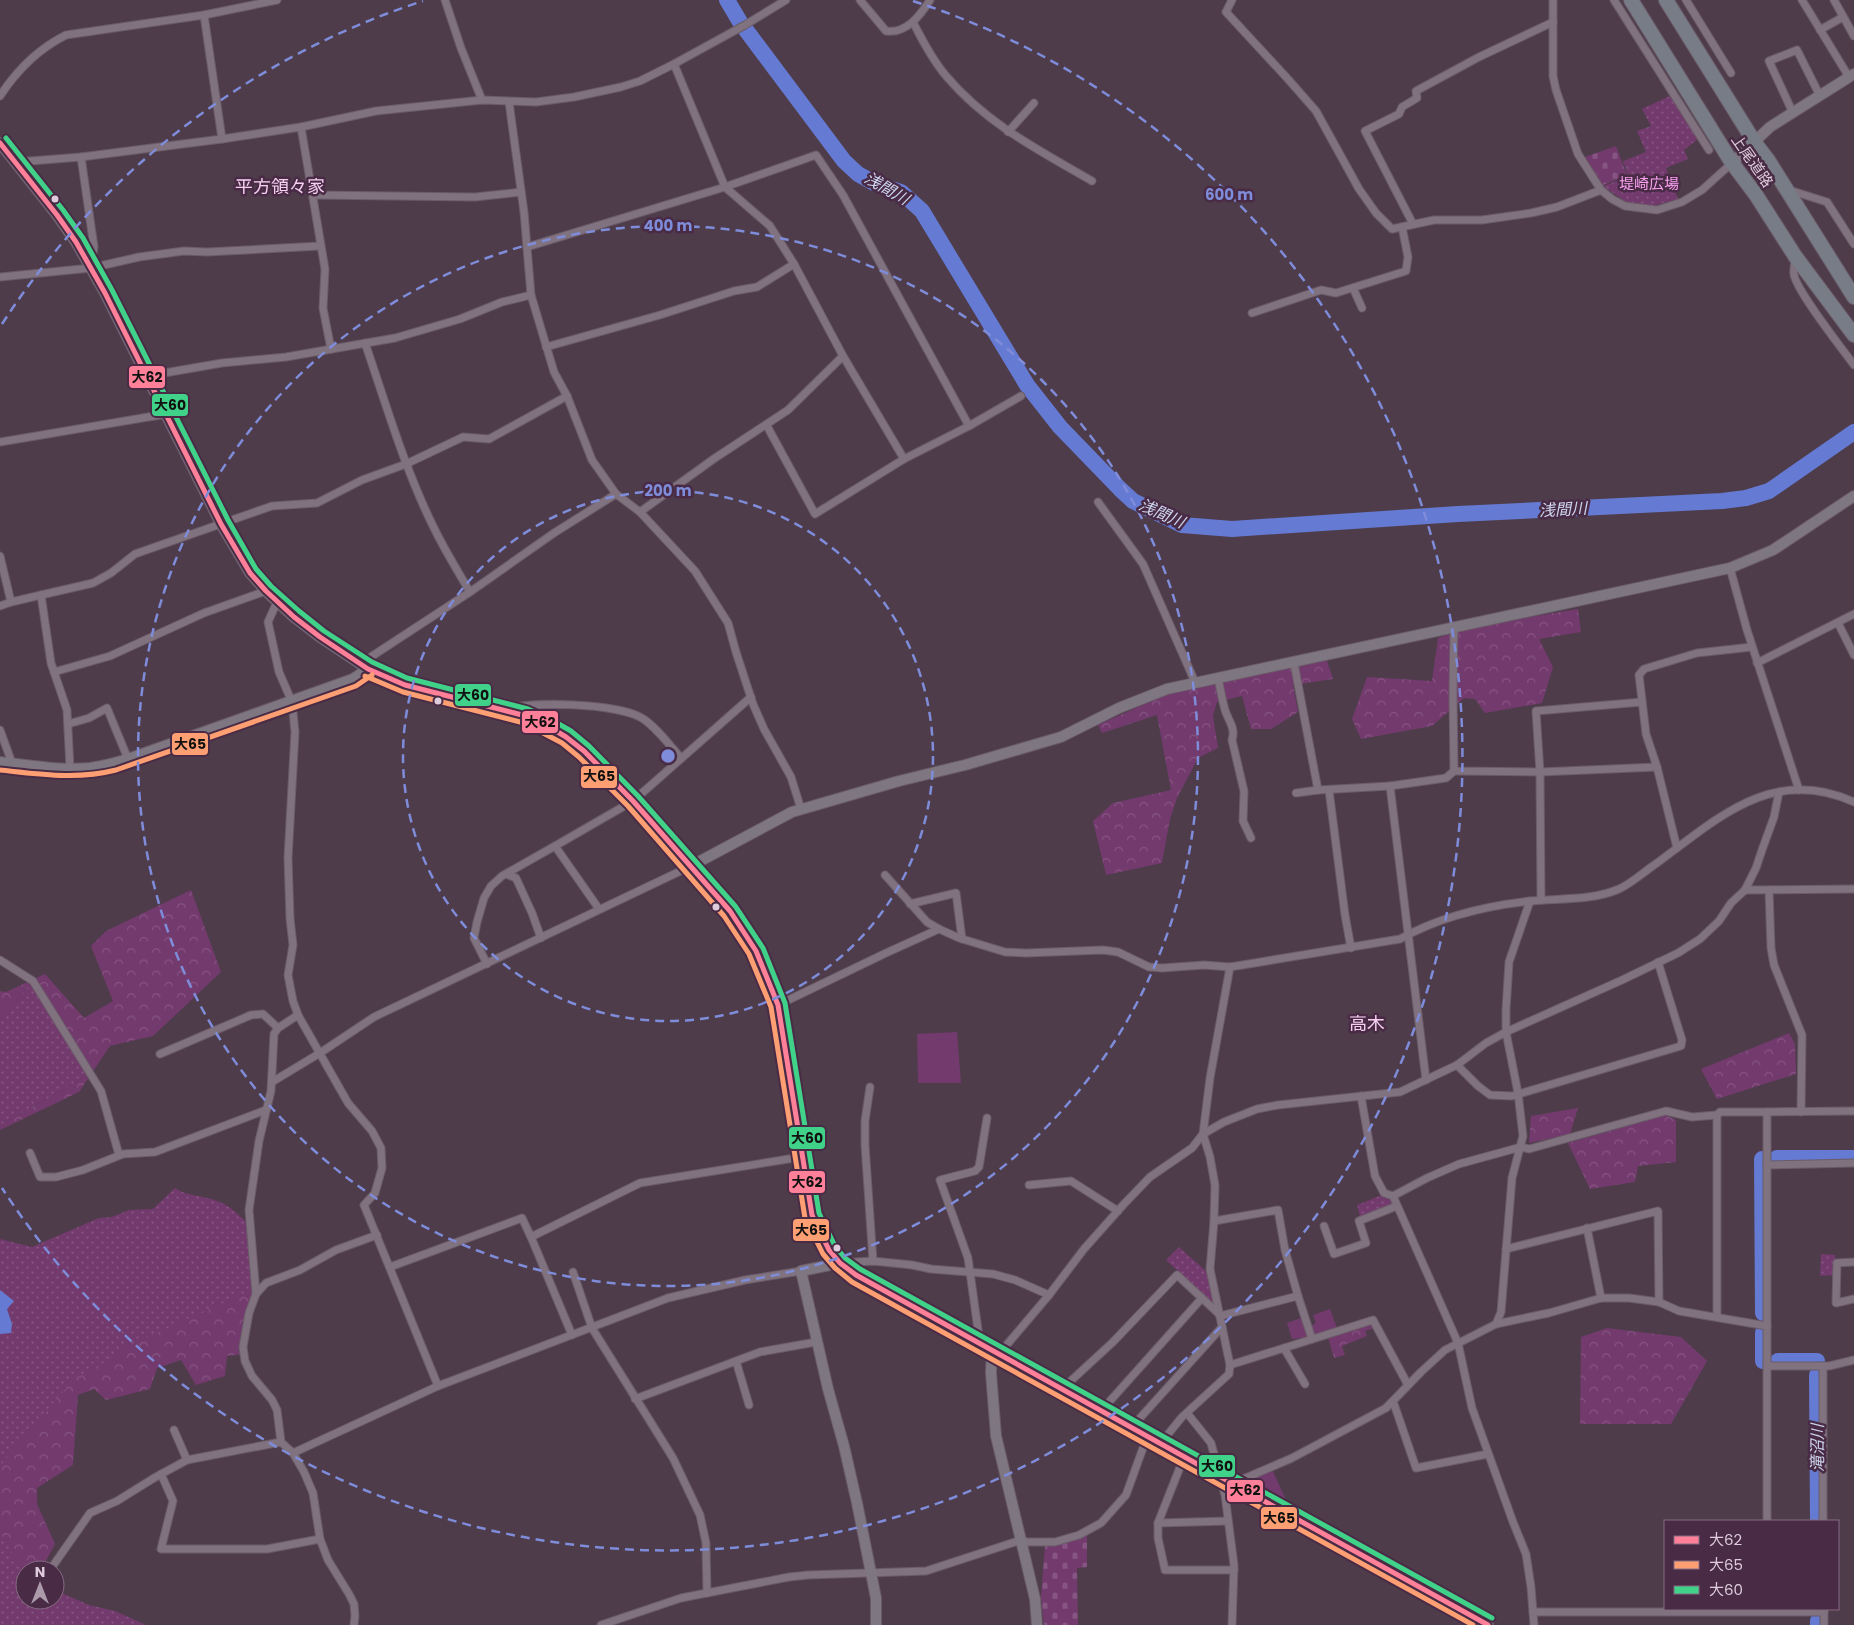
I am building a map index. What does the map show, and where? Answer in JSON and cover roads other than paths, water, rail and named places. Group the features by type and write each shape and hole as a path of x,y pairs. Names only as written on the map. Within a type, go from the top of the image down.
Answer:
{"highway":[{"name":"上尾道路","path":"1631,0 1692,111 1756,195 1795,256 1854,335"},
{"name":"上尾道路","path":"1666,0 1754,143 1786,189 1854,297"}],"main road":[{"path":"1732,163 1770,127 1852,75"},
{"path":"0,143 57,214 76,242 147,376 221,524 250,573 266,591 320,638 364,667 404,685 506,710 546,725 566,737 584,751 633,801 730,910 746,934 764,968 778,1005 812,1215 830,1250 840,1263 856,1275 1488,1625"},
{"path":"691,866 800,809 899,780 974,762 1061,737 1085,724 1167,689 1294,663 1454,626 1702,576 1730,568 1773,550 1854,496"},
{"path":"0,762 89,768 128,759 353,680 364,667"},
{"path":"840,1263 801,1272 816,1342 844,1446 876,1598 876,1625"},
{"path":"996,1352 991,1373 995,1427 1034,1599 1037,1625"}],"street":[{"path":"0,96 11,78 32,57 48,44 66,35 204,15 277,0"},
{"path":"445,0 461,48 482,100"},
{"path":"16,162 82,157 222,139 301,127 376,111 482,100 536,102 574,97 640,81 742,27 786,0"},
{"path":"860,0 886,31 894,32 913,22 930,0"},
{"path":"1232,0 1226,12 1316,111 1359,189 1376,213 1392,229 1434,220 1482,220 1531,213 1557,207 1601,190"},
{"path":"1553,0 1553,76 1556,90 1578,154 1601,190 1625,206 1657,210 1682,202 1702,190 1732,163"},
{"path":"1614,0 1692,111 1709,150"},
{"path":"1686,0 1731,73"},
{"path":"1802,0 1820,30 1852,75"},
{"path":"1834,0 1854,36"},
{"path":"204,15 222,139"},
{"path":"1820,30 1843,17"},
{"path":"913,22 929,53 946,77 994,122 1092,181"},
{"path":"1412,224 1365,131 1399,114 1402,106 1417,98 1416,90 1479,57 1553,22"},
{"path":"1691,42 1701,25"},
{"path":"1793,113 1769,61 1797,50 1820,96"},
{"path":"674,64 725,187 770,226 794,264 843,356 904,459"},
{"path":"509,102 527,246 530,295 554,372 567,396 592,460 616,494 640,512 695,572 728,623 751,697 764,729 791,777 800,809"},
{"path":"1008,132 1034,103"},
{"path":"301,127 325,269 323,308 331,349"},
{"path":"527,246 725,187 816,155 843,195 970,426"},
{"path":"82,157 94,246 91,268"},
{"path":"1786,189 1827,202 1854,244"},
{"path":"314,195 475,198 521,192"},
{"path":"1252,313 1321,290 1336,293 1406,271 1408,256 1402,227"},
{"path":"0,277 91,268 139,256 184,251 207,252 320,246"},
{"path":"1795,256 1793,276 1825,326 1854,365"},
{"path":"546,347 734,291 757,287 794,264"},
{"path":"1353,288 1362,308"},
{"path":"147,376 222,363 286,358 395,338 460,319 502,302 530,295"},
{"path":"365,343 406,464 432,525 470,592"},
{"path":"640,512 788,410 843,356"},
{"path":"0,606 93,583 111,573 134,554 272,506 317,503 362,480 406,464 463,437 490,439 567,396"},
{"path":"767,426 815,514 904,459 970,426 1021,396"},
{"path":"0,442 166,414"},
{"path":"364,667 554,533 616,494"},
{"path":"1098,502 1143,564 1196,682"},
{"path":"0,556 11,602"},
{"path":"1730,568 1752,647 1799,790"},
{"path":"54,672 110,656 204,613 266,591"},
{"path":"42,595 51,663 67,710 70,768"},
{"path":"277,602 268,622 279,672 292,702 295,732 288,858 293,945 288,975 293,1001 298,1015 348,1103 372,1131 381,1148 382,1168 375,1193 364,1205 438,1386"},
{"path":"1757,663 1838,624 1854,614"},
{"path":"1838,624 1854,655"},
{"path":"1454,626 1452,695 1454,771"},
{"path":"1677,848 1657,767 1646,734 1639,675 1644,669 1697,653 1752,647"},
{"path":"1294,663 1318,790"},
{"path":"1218,678 1225,712 1230,719 1234,734 1232,740 1244,791 1243,821 1252,838"},
{"path":"487,964 474,938 476,922 484,898 492,886 506,874 633,801 751,697"},
{"path":"1541,900 1540,772 1536,711 1642,702"},
{"path":"506,710 524,705 585,706 621,710 640,716 681,758"},
{"path":"68,724 89,718 107,708 128,759"},
{"path":"0,730 12,763"},
{"path":"1296,793 1390,786 1446,778 1454,771 1540,772 1657,767"},
{"path":"1390,786 1426,1080"},
{"path":"1329,790 1351,948"},
{"path":"886,875 927,922 962,939 1005,952 1103,950 1118,952 1149,967 1204,965 1230,967 1400,939 1456,915 1530,901 1596,896 1621,888 1733,809 1766,794 1799,790 1840,796 1854,802"},
{"path":"996,1352 1050,1295 1084,1249 1150,1177 1192,1148 1203,1134 1224,1122 1257,1109 1400,1092 1458,1065 1486,1043 1506,1032 1678,953 1700,939 1719,921 1731,903 1744,890 1756,868 1774,816 1779,792"},
{"path":"555,846 599,909"},
{"path":"272,1082 374,1018 691,866"},
{"path":"506,874 516,878 541,938"},
{"path":"1744,890 1854,889"},
{"path":"1769,890 1771,948 1774,966 1802,1035 1801,1112"},
{"path":"910,904 956,893 962,939"},
{"path":"1496,1324 1501,1312 1512,1178 1523,1136 1518,1093 1506,1032 1509,962 1530,901"},
{"path":"778,1005 886,952 939,929"},
{"path":"0,960 33,981 101,1091 119,1155"},
{"path":"1458,1065 1478,1086 1490,1095 1512,1096 1681,1046 1682,1040 1658,962"},
{"path":"1160,1444 1187,1413 1229,1374 1230,1365 1210,1269 1215,1185 1203,1134 1210,1078 1230,967"},
{"path":"160,1054 251,1014 263,1014 278,1028"},
{"path":"256,1294 249,1210 271,1091 274,1034 278,1028 298,1015"},
{"path":"870,1087 864,1121 864,1145 873,1261"},
{"path":"1361,1096 1375,1176 1384,1193 1393,1196 1459,1164 1521,1148 1529,1149 1666,1111 1692,1117 1717,1115 1720,1112 1854,1111"},
{"path":"30,1153 40,1177 56,1177 83,1170 123,1154 156,1152 266,1110"},
{"path":"1767,1112 1767,1520"},
{"path":"1717,1115 1717,1317"},
{"path":"980,1344 968,1258 940,1180 975,1171 979,1167 987,1118"},
{"path":"531,1237 640,1183 802,1157"},
{"path":"1767,1164 1854,1163"},
{"path":"1029,1185 1071,1180 1118,1211"},
{"path":"1393,1196 1406,1221 1458,1343 1472,1408 1526,1554 1534,1625"},
{"path":"1324,1226 1334,1254 1366,1242 1360,1221 1397,1206"},
{"path":"1214,1221 1278,1210 1285,1250 1312,1339"},
{"path":"1506,1250 1658,1211 1659,1302"},
{"path":"390,1267 522,1218 572,1335"},
{"path":"1587,1228 1601,1298"},
{"path":"354,1625 354,1604 328,1560 320,1539 313,1493 293,1453 281,1442 277,1410 272,1400 252,1376 244,1361 243,1347 249,1314 256,1294 266,1283 300,1270 336,1250 377,1235"},
{"path":"840,1263 873,1261 931,1269 993,1274 1015,1280 1050,1295"},
{"path":"1854,1262 1837,1262 1836,1303 1854,1299"},
{"path":"573,1272 592,1328 673,1458 700,1515 706,1542 707,1593"},
{"path":"293,1453 438,1386 668,1298 746,1280 801,1272"},
{"path":"1062,1389 1113,1342 1177,1275 1220,1315"},
{"path":"1220,1315 1298,1296"},
{"path":"1102,1412 1202,1298"},
{"path":"1234,1483 1292,1458 1386,1408 1445,1350 1496,1324 1549,1313 1601,1298 1629,1298 1659,1302 1679,1311 1767,1326"},
{"path":"1230,1365 1373,1320 1408,1385"},
{"path":"1131,1428 1222,1327"},
{"path":"635,1399 760,1352 816,1342"},
{"path":"1284,1348 1305,1384"},
{"path":"736,1360 749,1405"},
{"path":"1767,1366 1829,1366 1854,1360"},
{"path":"1823,1366 1823,1520"},
{"path":"1393,1401 1416,1468 1488,1454"},
{"path":"1187,1413 1210,1443 1225,1495 1234,1570 1232,1625"},
{"path":"174,1430 188,1460"},
{"path":"601,1625 625,1622 681,1598 707,1593 808,1575 926,1571 1021,1540 1027,1542 1055,1542 1079,1535 1101,1523 1126,1495 1147,1437"},
{"path":"57,1560 90,1513 117,1501 161,1474 188,1460 281,1442"},
{"path":"1184,1457 1158,1523 1158,1538 1165,1570 1234,1570"},
{"path":"161,1474 173,1501 161,1549 268,1548 320,1539"},
{"path":"1158,1523 1228,1521"},
{"path":"1533,1612 1824,1610 1824,1625"}],"water":[{"path":"0,1290 14,1301 7,1309 12,1324 11,1333 0,1334"}],"waterway":[{"name":"浅間川","path":"727,0 740,22 844,161 858,174 874,183 901,192 922,211 1027,385 1060,427 1133,501 1182,525 1232,529 1458,514 1722,501 1746,498 1769,491 1854,432"},
{"path":"1777,1158 1854,1158"},
{"path":"1762,1159 1763,1313"},
{"path":"1763,1333 1763,1361"},
{"path":"1778,1361 1817,1361"},
{"name":"滝沼川","path":"1817,1375 1818,1520"}],"district":[{"name":"平方領々家","path":"280,187"},
{"name":"高木","path":"1367,1024"}],"park label":[{"name":"堤崎広場","path":"1649,184"}]}
